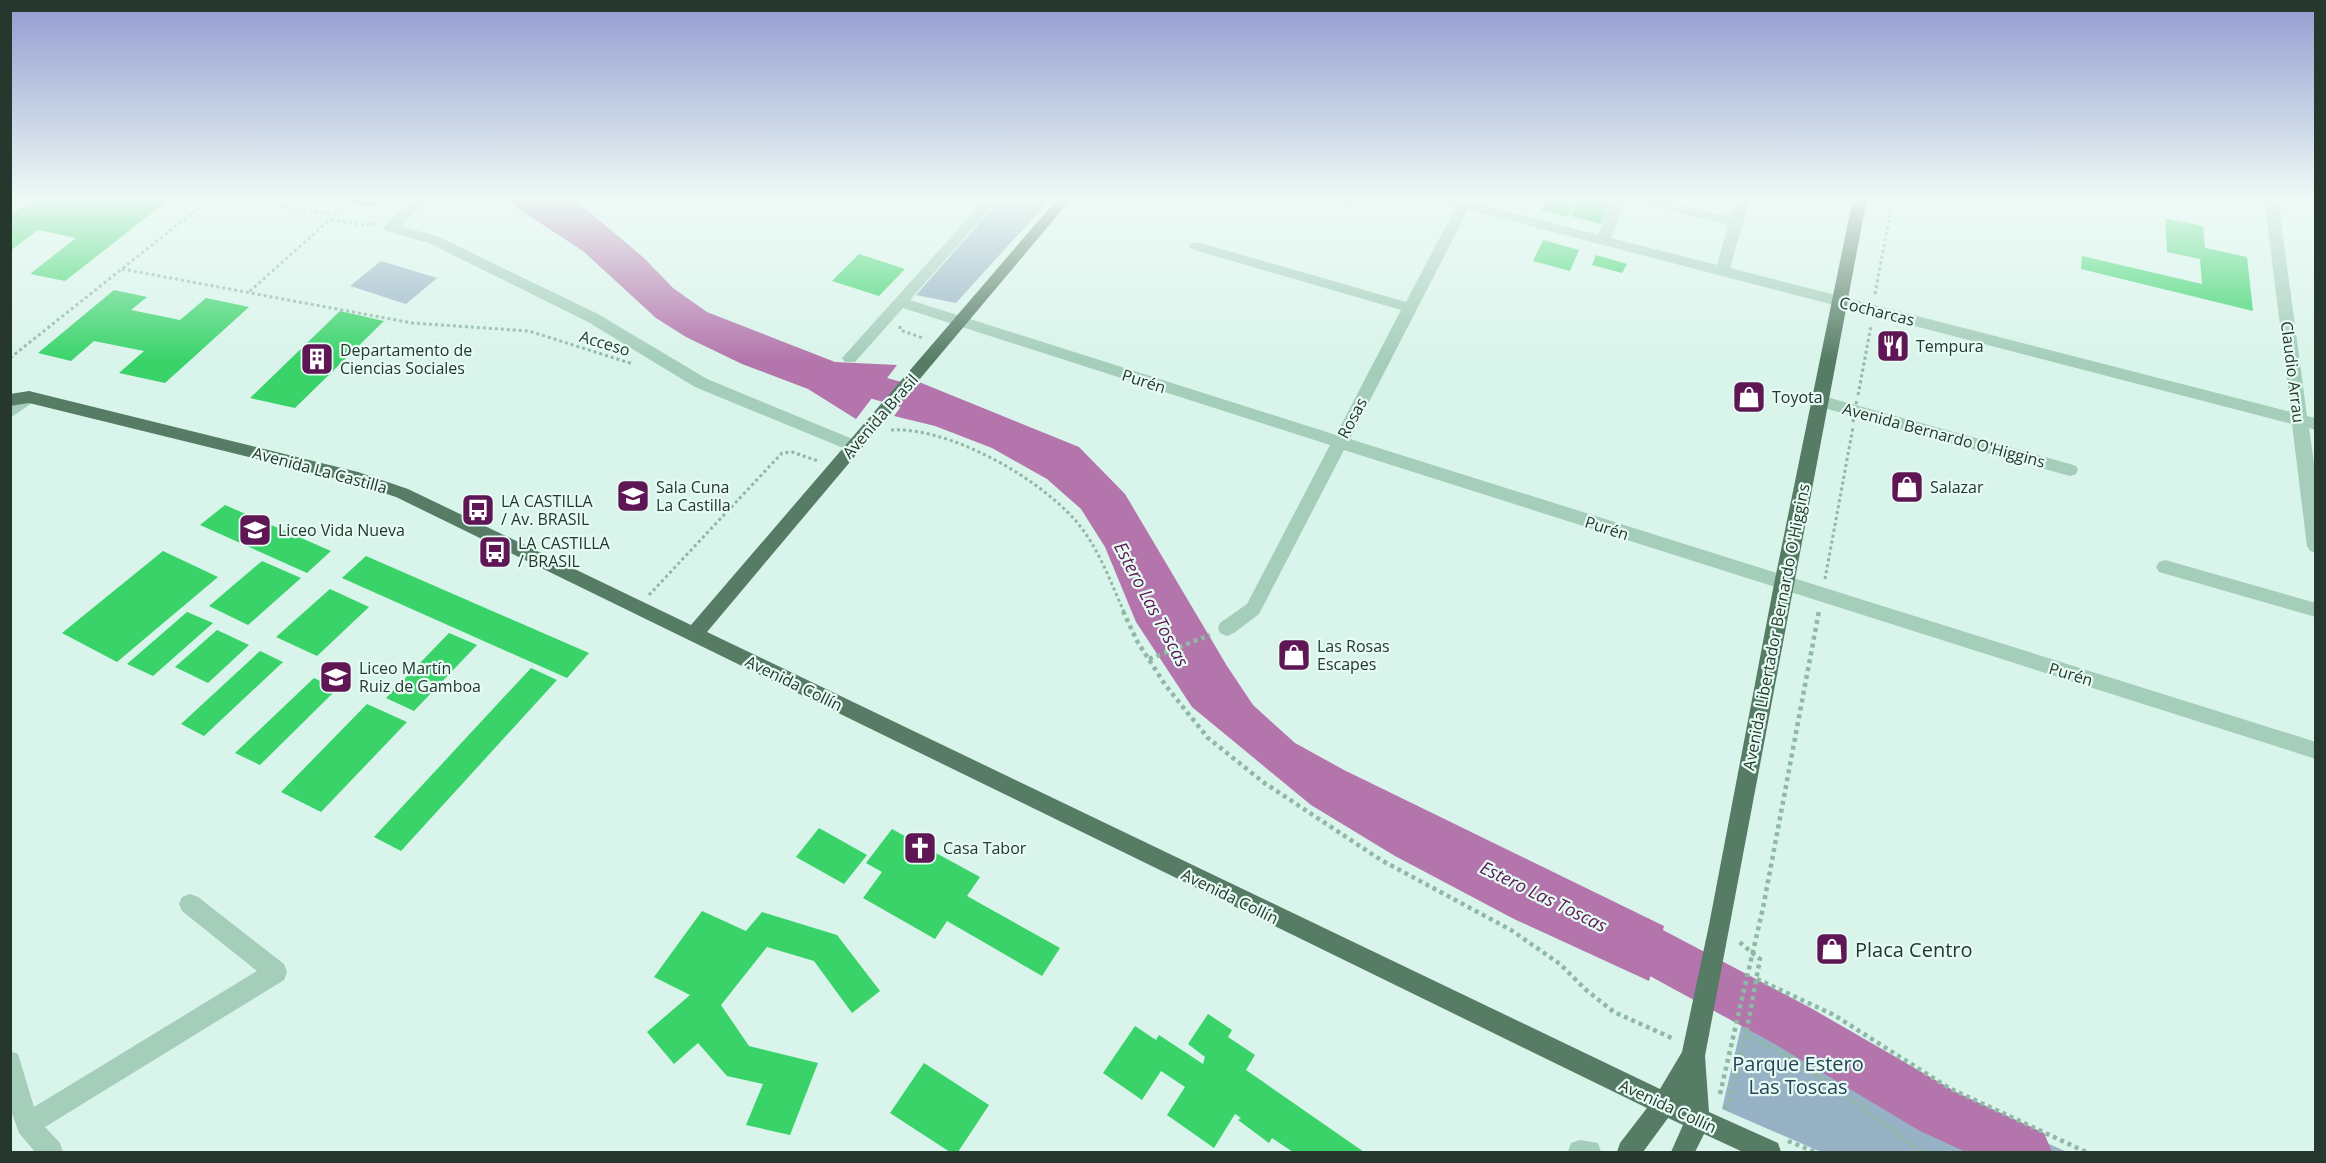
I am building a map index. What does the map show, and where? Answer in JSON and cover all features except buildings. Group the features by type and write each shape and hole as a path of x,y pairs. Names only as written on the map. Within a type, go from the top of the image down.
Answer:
{"main road":[{"name":"Avenida Brasil","path":"694,634 855,440 918,371 1019,252"},
{"name":"Avenida Libertador Bernardo O'Higgins","path":"1629,1152 1680,1080 1695,1045 1849,252"},
{"name":"Avenida La Castilla","path":"10,386 24,390 28,397"},
{"name":"Avenida La Castilla","path":"10,400 28,397 379,484 424,502 694,634"},
{"name":"Avenida Collín","path":"694,634 1663,1105 1769,1152"},
{"name":"Avenida Libertador Bernardo O'Higgins","path":"1683,1152 1706,1124 1695,1045"}],"street":[{"path":"460,252 592,318 701,383 855,440"},
{"path":"850,358 907,304 949,252"},
{"path":"1218,252 1410,308"},
{"name":"Rosas","path":"1222,630 1252,609 1439,252"},
{"name":"Cocharcas","path":"1649,252 2316,424"},
{"path":"1722,272 1728,252"},
{"name":"Claudio Arrau","path":"2278,252 2316,546"},
{"name":"Purén","path":"907,304 1783,584 2316,751"},
{"path":"10,412 28,397"},
{"name":"Avenida Bernardo O'Higgins","path":"1819,401 2070,470"},
{"path":"2166,567 2316,610"},
{"path":"27,1125 276,972 190,904"},
{"path":"10,1062 27,1125 51,1152"},
{"path":"1580,1152 1589,1152"}],"path":[{"path":"10,358 143,252"},
{"path":"249,293 294,252"},
{"path":"1874,298 1883,252"},
{"name":"Acceso","path":"122,269 412,323 529,331 640,366"},
{"path":"907,304 899,322 900,330 922,337 927,343"},
{"path":"1706,1124 1736,1023 1763,908 1872,321"},
{"path":"638,606 782,453 792,452 819,461 830,458 855,440 895,429 911,429 942,436 1031,481 1075,520 1099,556 1137,641 1166,686 1208,738 1263,782 1381,860 1511,930 1560,964 1585,989 1614,1012 1695,1045"},
{"path":"1150,659 1222,630"},
{"path":"1706,1124 1726,1116 1746,1035 1760,959 1718,934"},
{"path":"1757,979 1834,1015 1949,1088 2086,1152"},
{"path":"1746,1035 1792,1057 1922,1152"}],"green space":[{"path":"954,252 1002,252 956,303 916,295"},
{"path":"381,261 437,278 406,304 350,286"},
{"name":"Parque Estero Las Toscas","path":"1751,984 1827,1019 1953,1101 2067,1152 1821,1152 1722,1109"}],"water":[{"path":"584,252 637,252 673,288 707,312 835,362 897,365 856,419 808,389 742,364 686,337 656,318"},
{"path":"919,382 1079,447 1125,494 1227,666 1253,705 1295,743 1344,770 1664,926 1649,981 1514,919 1395,856 1311,805 1192,707 1136,622 1105,547 1081,509 1047,479 992,448 935,426 894,416"}],"waterway":[{"name":"Estero Las Toscas","path":"826,373 910,397 959,416"},
{"name":"Estero Las Toscas","path":"1608,927 1791,1025 1939,1112 2025,1152"}],"place":[{"name":"Tempura","path":"1893,346"},
{"name":"Departamento de Ciencias Sociales","path":"317,359"},
{"name":"Toyota","path":"1749,397"},
{"name":"Salazar","path":"1907,487"},
{"name":"Sala Cuna La Castilla","path":"633,496"},
{"name":"LA CASTILLA / Av. BRASIL","path":"478,510"},
{"name":"Liceo Vida Nueva","path":"255,530"},
{"name":"LA CASTILLA / BRASIL","path":"495,552"},
{"name":"Las Rosas Escapes","path":"1294,655"},
{"name":"Liceo Martín Ruiz de Gamboa","path":"336,677"},
{"name":"Casa Tabor","path":"920,848"},
{"name":"Placa Centro","path":"1832,949"}]}
